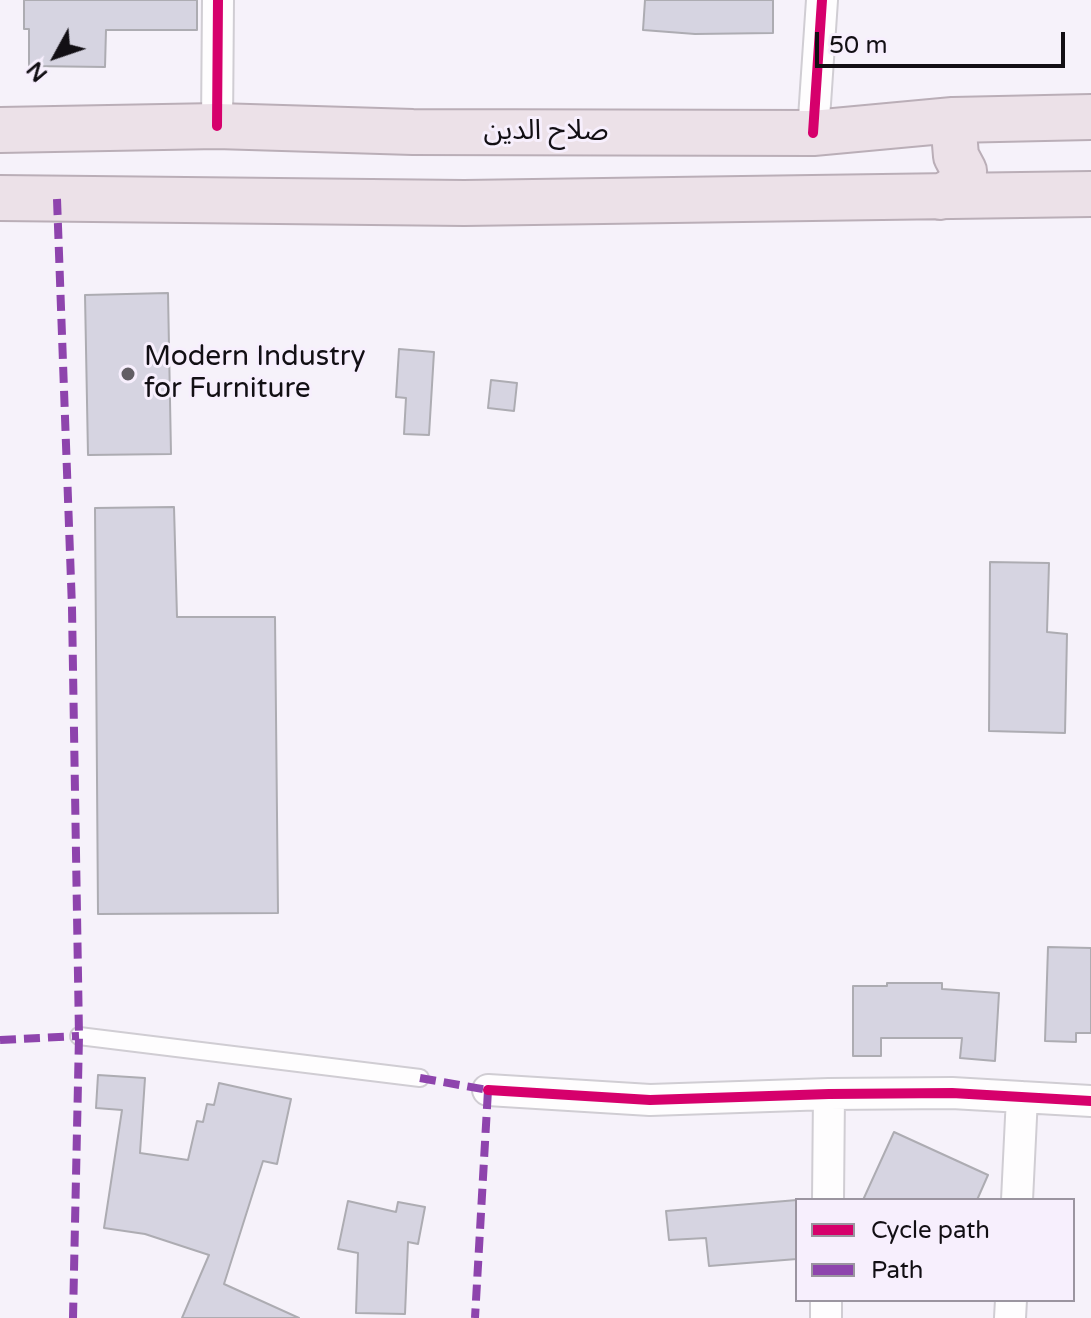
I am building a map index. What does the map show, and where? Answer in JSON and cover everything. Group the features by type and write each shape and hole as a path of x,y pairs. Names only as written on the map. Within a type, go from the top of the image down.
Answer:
{"highway":[{"name":"صلاح الدين","path":"0,130 217,126 413,132 813,133 953,120 1091,117"},
{"path":"940,197 956,189 964,171 956,156 953,120"},
{"path":"0,198 464,203 1091,194"}],"street":[{"path":"217,126 218,0"},
{"path":"813,133 822,0"},
{"path":"488,1090 650,1100 952,1093 1091,1101"},
{"path":"828,1198 829,1094"},
{"path":"1017,1198 1022,1097"}],"lane":[{"path":"79,1036 420,1078"}],"building":[{"path":"24,0 197,0 197,30 106,30 105,67 29,66 29,29 24,29"},
{"path":"645,0 773,0 773,33 695,34 643,30"},
{"name":"Modern Industry for Furniture","path":"168,293 171,454 88,455 85,295"},
{"path":"399,349 434,352 429,435 404,434 406,398 396,397"},
{"path":"491,380 517,383 514,411 488,408"},
{"path":"174,507 177,617 275,617 278,913 98,914 95,508"},
{"path":"990,562 1049,563 1047,632 1067,634 1065,733 989,731"},
{"path":"1048,947 1091,948 1091,1033 1076,1033 1076,1042 1045,1041"},
{"path":"887,983 942,983 942,989 999,993 995,1061 960,1058 962,1038 881,1038 881,1056 853,1056 853,986 887,986"},
{"path":"98,1075 145,1078 140,1153 188,1160 197,1121 203,1122 207,1104 214,1105 219,1083 291,1099 277,1164 263,1161 224,1284 299,1318 182,1318 209,1255 145,1234 104,1228 122,1110 96,1108"},
{"path":"894,1132 988,1175 978,1198 864,1198"},
{"path":"795,1200 795,1259 709,1266 706,1238 669,1240 666,1211"},
{"path":"348,1201 396,1212 398,1202 425,1207 418,1244 408,1242 405,1314 356,1313 358,1253 338,1249"}],"marked path":[{"path":"57,199 72,608 79,1036 73,1318"},
{"path":"0,1040 79,1036"},
{"path":"420,1078 488,1090 475,1318"}],"cycle path":[{"path":"217,126 218,0"},
{"path":"813,133 822,0"},
{"path":"488,1090 650,1100 952,1093 1091,1101"}],"place":[{"name":"Modern Industry for Furniture","path":"128,374"}]}
